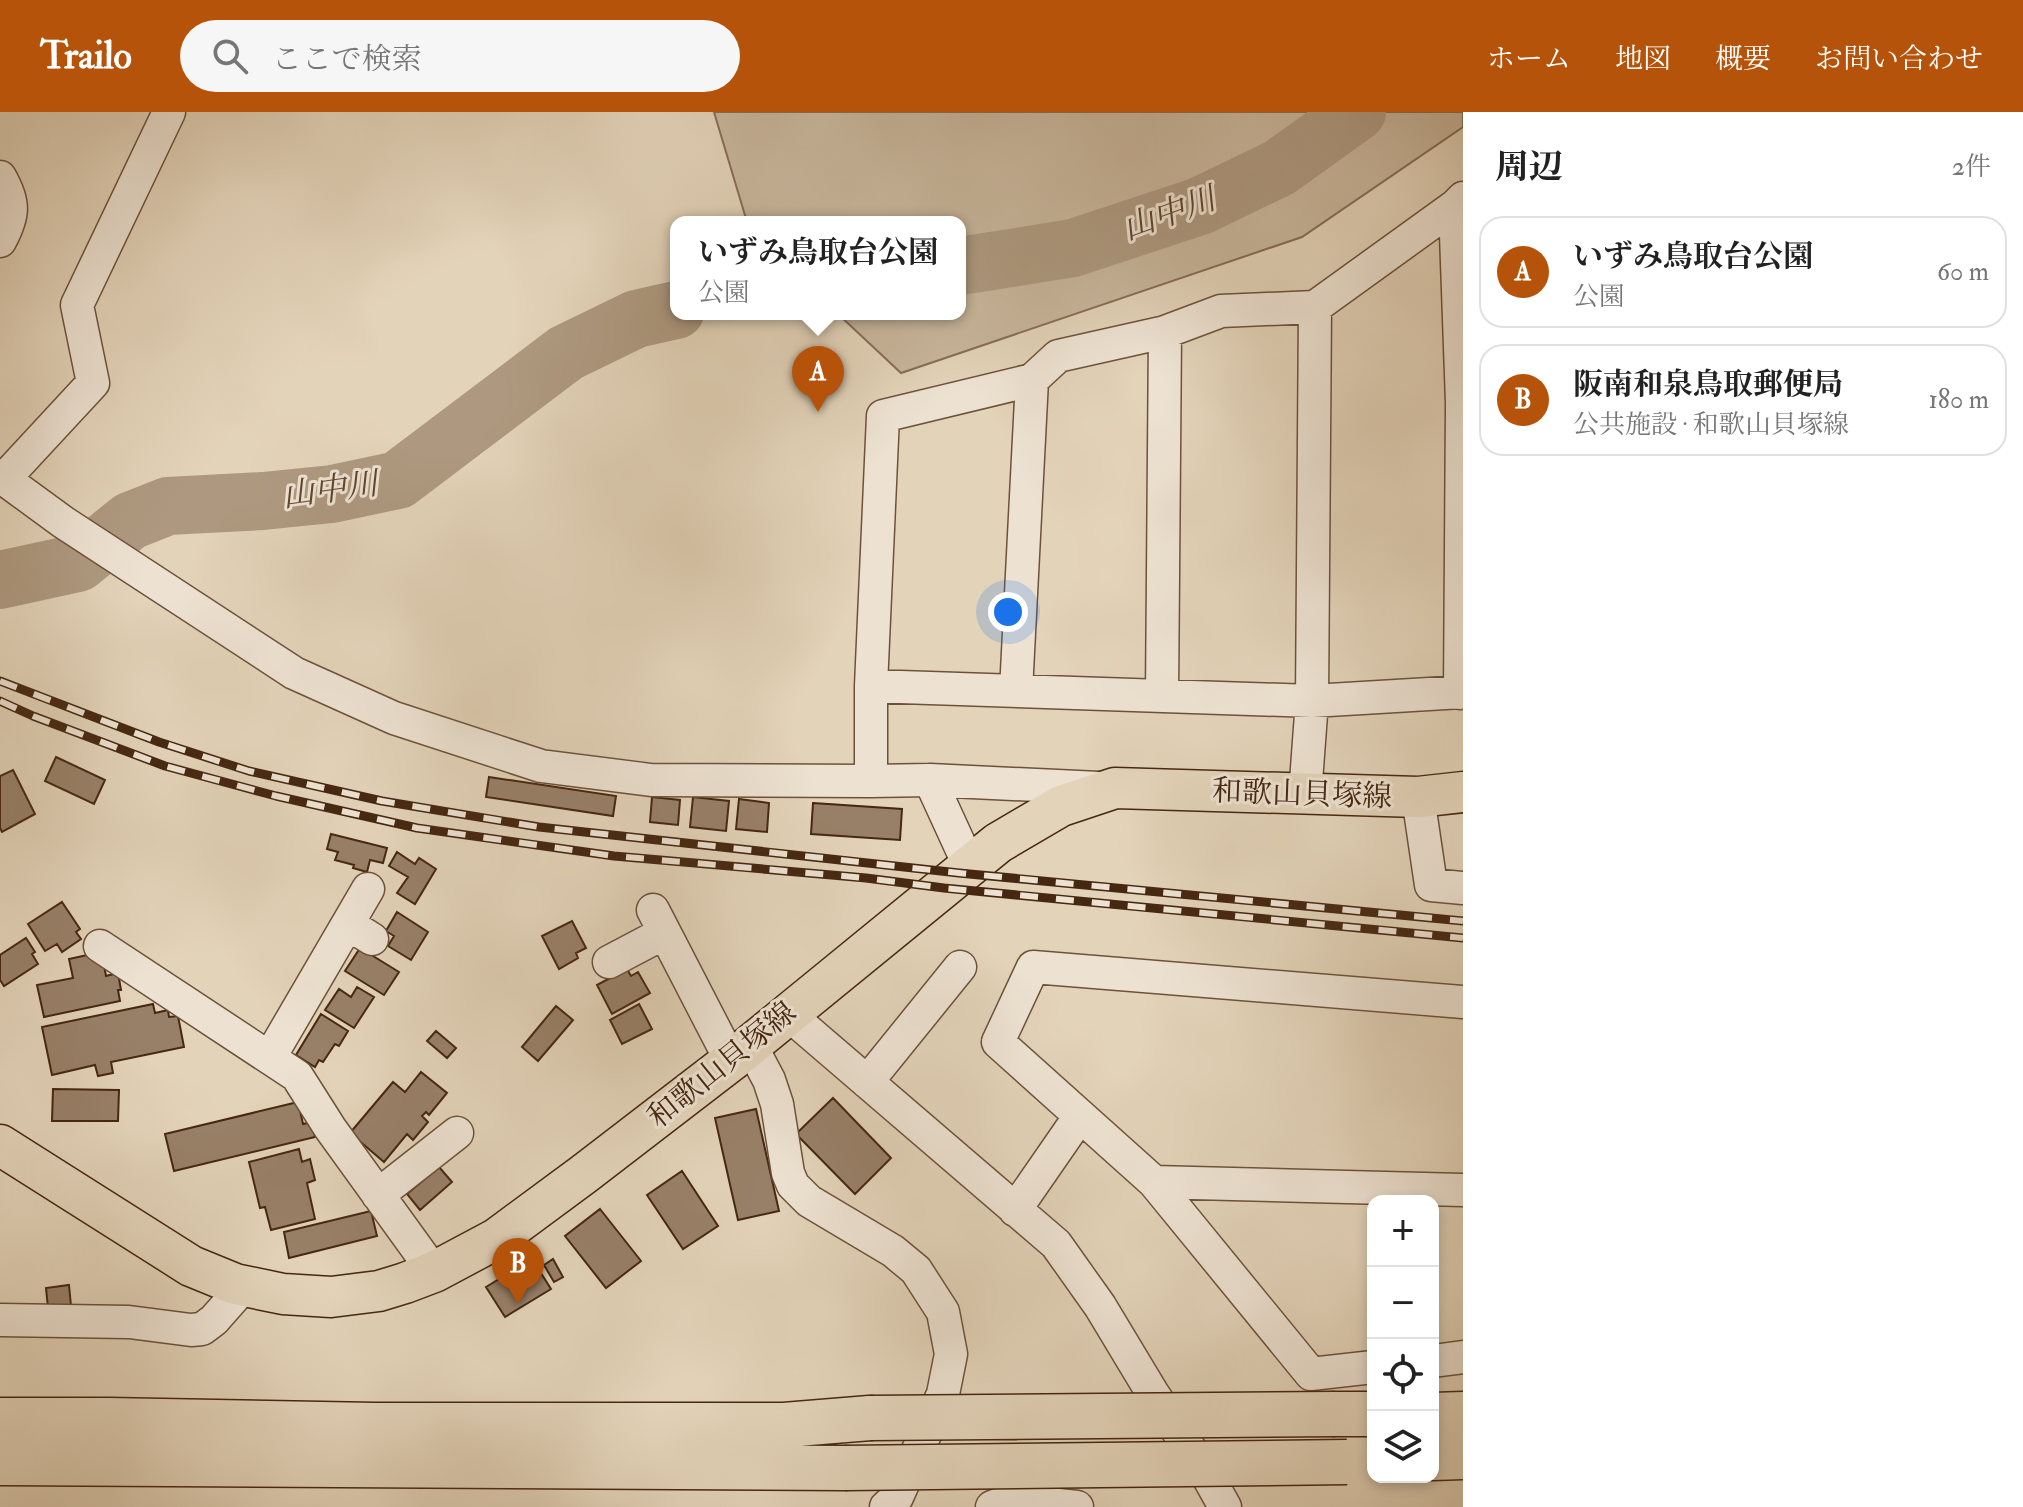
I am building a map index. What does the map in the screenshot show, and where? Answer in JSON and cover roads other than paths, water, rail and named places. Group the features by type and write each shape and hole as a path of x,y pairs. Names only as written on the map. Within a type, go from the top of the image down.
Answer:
{"highway":[{"path":"0,1420 375,1425 784,1425 870,1418 1354,1414"},
{"path":"1439,1415 1463,1414"},
{"path":"1439,1458 1463,1457"},
{"path":"0,1463 845,1468 1360,1462"}],"main road":[{"name":"和歌山貝塚線","path":"0,1145 191,1266 244,1286 283,1294 331,1297 379,1291 434,1272 496,1239 740,1053 969,865 998,843 1061,806 1115,788 1418,797 1463,792"}],"street":[{"path":"169,112 77,305 93,383 2,478 63,522 294,673 394,718 541,766 651,780 930,780 1115,788"},
{"path":"0,177 12,207 8,226 0,241"},
{"path":"871,781 871,686 883,416 1032,380 1058,356 1165,332 1221,311 1315,307 1459,202"},
{"path":"871,686 1312,701 1462,693 1463,403 1459,202"},
{"path":"1305,795 1312,701 1315,307"},
{"path":"1162,695 1165,332"},
{"path":"1016,691 1032,380"},
{"path":"930,780 969,865"},
{"path":"1418,797 1431,885 1463,888"},
{"path":"270,1057 360,931 368,889"},
{"path":"609,962 658,921 740,1053 769,1080 777,1104 788,1173 793,1185 809,1201 893,1251 916,1270 943,1312 951,1354 943,1394 897,1497 886,1507"},
{"path":"100,946 297,1076 330,1128 434,1272"},
{"path":"867,1082 960,967"},
{"path":"1367,1368 1311,1374 1154,1182 998,1042 1033,967 1463,1002"},
{"path":"787,1013 1056,1244 1100,1306 1225,1507"},
{"path":"1015,1210 1080,1116"},
{"path":"378,1195 457,1133"},
{"path":"1154,1182 1463,1190"},
{"path":"0,1320 129,1322 202,1329 244,1286"},
{"path":"1439,1360 1463,1357"},
{"path":"992,1507 1011,1500 1077,1507"}],"waterway":[{"name":"山中川","path":"966,265 1073,248 1200,206 1279,168 1357,112"},
{"name":"山中川","path":"0,580 78,563 130,521 168,506 332,494 398,480 566,353 636,319 670,311"}],"railway":[{"path":"0,681 159,742 249,771 382,801 539,827 959,873 1463,921"},
{"path":"0,701 165,766 276,796 417,828 614,856 1463,938"}],"place":[{"name":"いずみ鳥取台公園","path":"818,412"},
{"name":"阪南和泉鳥取郵便局","path":"518,1304"}]}
